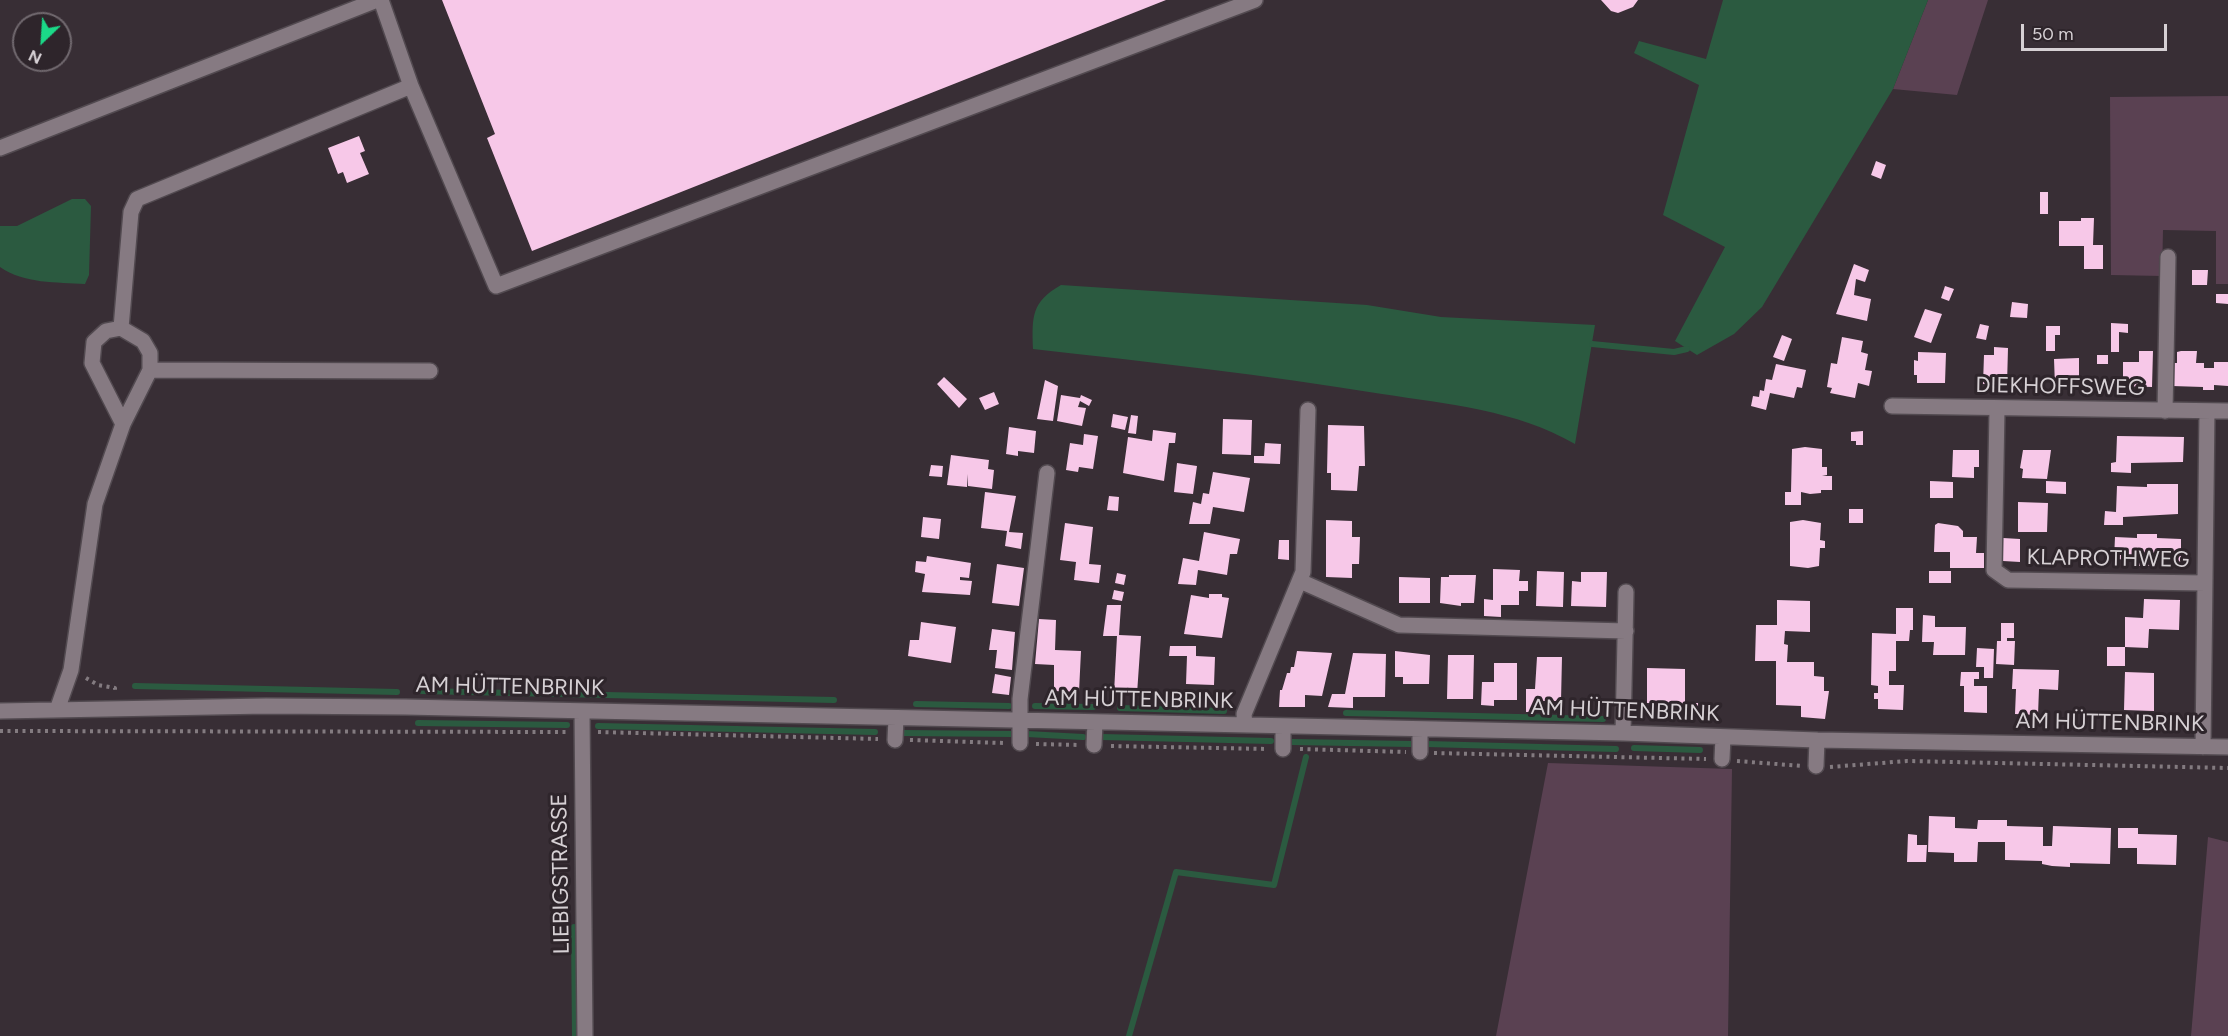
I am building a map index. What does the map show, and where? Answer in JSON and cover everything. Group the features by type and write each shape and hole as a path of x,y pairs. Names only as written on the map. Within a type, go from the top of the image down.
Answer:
{"street":[{"path":"0,148 379,0 411,86 496,286 1255,0"},
{"path":"122,328 131,212 137,199 411,86"},
{"path":"2165,411 2169,257"},
{"path":"57,710 71,670 95,504 123,424 150,370 150,353 143,341 122,328 106,331 94,342 92,363 123,424"},
{"path":"150,370 430,371"},
{"name":"DIEKHOFFSWEG","path":"1892,406 1997,410 2228,411"},
{"path":"1245,725 1244,714 1303,572 1308,410"},
{"name":"KLAPROTHWEG","path":"1997,410 1994,570 2008,580 2205,583"},
{"path":"2203,747 2207,411"},
{"name":"AM HÜTTENBRINK","path":"1020,720 1047,472"},
{"path":"1300,581 1399,625 1626,631"},
{"path":"1623,733 1626,592"},
{"name":"AM HÜTTENBRINK","path":"0,711 266,705 2228,747"},
{"name":"LIEBIGSTRASSE","path":"582,711 585,1036"},
{"path":"895,740 896,718"},
{"path":"1020,720 1020,743"},
{"path":"1094,745 1095,722"},
{"path":"1282,726 1283,749"},
{"path":"1420,729 1420,752"},
{"path":"1722,759 1723,737"},
{"path":"1816,766 1817,740"}],"path":[{"path":"0,731 582,732"}],"shaded area":[{"path":"1723,0 1928,0 1893,89 1762,307 1734,334 1697,355 1675,341 1725,247 1663,215 1699,85 1634,53 1639,41 1706,59"},
{"path":"1928,0 1988,0 1957,95 1893,89"},
{"path":"2228,96 2228,284 2216,284 2216,231 2163,230 2162,276 2111,275 2110,97"},
{"path":"72,199 85,199 91,206 89,275 85,284 19,277 0,267 0,226 17,226"},
{"path":"1061,285 1367,305 1441,317 1595,325 1575,444 1529,423 1457,405 1251,375 1033,349 1035,311 1051,291"},
{"path":"1548,763 1732,769 1728,1036 1496,1036"},
{"path":"2208,837 2228,842 2228,1036 2191,1036"}],"building":[{"path":"442,0 1166,0 532,251 487,138 495,134"},
{"path":"1601,0 1638,0 1633,7 1618,13 1611,11"},
{"path":"359,136 365,151 360,153 369,174 347,183 343,172 338,174 328,148"},
{"path":"1876,161 1886,165 1881,179 1871,175"},
{"path":"2040,192 2048,192 2048,214 2040,214"},
{"path":"2081,218 2094,218 2093,245 2103,245 2103,269 2084,269 2084,246 2059,246 2059,221 2081,221"},
{"path":"1854,264 1869,270 1865,282 1856,279 1854,295 1871,299 1867,321 1836,314"},
{"path":"2192,270 2208,270 2207,285 2192,285"},
{"path":"1945,286 1954,289 1949,301 1941,298"},
{"path":"2216,294 2228,294 2228,304 2216,303"},
{"path":"2012,302 2028,304 2027,318 2010,317"},
{"path":"1925,309 1942,314 1931,343 1914,337"},
{"path":"2111,323 2128,324 2128,333 2119,332 2119,352 2111,352"},
{"path":"1980,324 1989,326 1986,340 1976,338"},
{"path":"2046,326 2060,326 2060,335 2055,335 2055,351 2046,351"},
{"path":"1782,335 1792,339 1784,361 1773,357"},
{"path":"1842,337 1863,341 1861,352 1868,354 1865,370 1872,371 1869,386 1858,383 1855,398 1830,393 1832,388 1827,387 1831,363 1837,364"},
{"path":"1994,347 2008,348 2007,385 1983,384 1984,355 1994,355"},
{"path":"2139,351 2153,351 2152,387 2123,386 2123,362 2139,362"},
{"path":"2197,351 2196,363 2204,363 2204,368 2214,368 2214,362 2228,362 2228,386 2214,385 2214,390 2203,390 2203,387 2172,386 2172,363 2177,363 2177,352"},
{"path":"1918,352 1946,353 1945,383 1917,383 1917,375 1914,375 1914,360 1918,361"},
{"path":"2097,355 2108,355 2108,364 2097,364"},
{"path":"2079,358 2079,377 2087,377 2087,385 2055,386 2054,359"},
{"path":"1776,364 1806,370 1802,388 1797,387 1794,398 1770,393 1766,410 1751,406 1753,396 1759,397 1760,390 1764,391 1766,379 1772,380"},
{"path":"944,377 967,399 959,408 937,384"},
{"path":"1045,380 1058,386 1053,421 1037,419"},
{"path":"994,392 999,404 985,410 979,398"},
{"path":"1061,395 1080,398 1081,395 1092,400 1089,406 1080,401 1078,407 1086,408 1082,426 1057,421"},
{"path":"1113,414 1128,417 1125,430 1111,427"},
{"path":"1131,415 1138,416 1136,434 1128,433"},
{"path":"1223,419 1252,420 1251,455 1222,454"},
{"path":"1328,425 1364,426 1365,466 1359,466 1357,491 1331,490 1331,473 1327,473"},
{"path":"1009,427 1036,431 1034,453 1018,451 1018,456 1006,454"},
{"path":"1153,430 1176,433 1175,443 1169,443 1164,481 1123,473 1128,437 1152,441"},
{"path":"1863,431 1863,445 1856,445 1856,441 1851,441 1851,432"},
{"path":"1084,434 1098,436 1093,469 1079,467 1078,472 1066,470 1070,443 1083,445"},
{"path":"2117,436 2184,437 2183,462 2131,463 2131,473 2111,472 2111,463 2116,462"},
{"path":"1265,443 1281,444 1280,464 1254,463 1254,456 1264,456"},
{"path":"1805,447 1822,449 1822,467 1827,467 1827,475 1822,476 1832,476 1832,490 1821,490 1821,493 1810,494 1801,492 1801,505 1785,505 1785,492 1791,492 1792,449"},
{"path":"1953,450 1979,450 1979,467 1974,467 1974,478 1952,477"},
{"path":"2023,450 2051,450 2047,479 2022,478 2023,469 2020,468"},
{"path":"951,455 989,460 988,469 994,470 992,489 968,486 968,474 967,487 947,485"},
{"path":"1177,463 1197,466 1193,494 1174,492"},
{"path":"931,465 943,466 942,477 929,476"},
{"path":"1213,472 1250,478 1244,512 1213,507 1210,524 1189,524 1193,502 1201,504 1203,493 1209,494"},
{"path":"1930,481 1953,482 1953,498 1930,498"},
{"path":"2046,481 2066,482 2066,494 2046,493"},
{"path":"2147,484 2178,484 2178,514 2123,517 2123,525 2104,525 2105,511 2116,512 2117,486 2147,487"},
{"path":"985,492 1016,496 1009,532 1023,533 1021,549 1005,546 1007,531 981,528"},
{"path":"1109,496 1119,497 1118,511 1107,510"},
{"path":"2018,502 2048,503 2047,532 2018,532"},
{"path":"1849,509 1863,509 1863,523 1849,523"},
{"path":"923,517 941,519 939,539 921,537"},
{"path":"1326,520 1352,521 1352,537 1360,537 1359,564 1352,564 1352,578 1326,577"},
{"path":"1803,520 1821,523 1820,540 1825,541 1825,548 1820,548 1819,566 1808,568 1790,566 1790,522"},
{"path":"1065,523 1093,527 1089,564 1101,565 1099,583 1074,580 1076,562 1060,560"},
{"path":"1938,523 1958,526 1963,531 1963,537 1977,537 1976,553 1984,553 1984,568 1950,568 1950,552 1934,552 1935,525"},
{"path":"1204,532 1240,539 1237,554 1230,554 1227,575 1198,570 1196,585 1178,584 1183,558 1199,561"},
{"path":"2137,534 2157,534 2157,538 2181,539 2181,562 2156,562 2156,566 2136,566 2136,560 2114,559 2115,537 2137,538"},
{"path":"2003,538 2020,539 2020,562 2003,561"},
{"path":"1279,540 1289,540 1289,560 1278,559"},
{"path":"927,556 971,563 969,578 960,577 960,580 972,581 970,595 922,592 925,574 915,572 916,561 926,562"},
{"path":"997,564 1024,568 1019,606 992,603"},
{"path":"1493,569 1520,570 1519,581 1528,581 1528,591 1519,591 1519,605 1501,605 1501,617 1484,616 1484,599 1493,600"},
{"path":"1537,571 1564,572 1563,607 1536,606"},
{"path":"1929,571 1951,571 1951,583 1929,583"},
{"path":"1581,572 1607,572 1606,607 1571,606 1572,581 1581,582"},
{"path":"1117,573 1126,575 1124,585 1115,583"},
{"path":"1449,575 1476,575 1474,603 1461,603 1461,606 1440,603 1441,577 1449,577"},
{"path":"1399,577 1430,578 1430,603 1399,603"},
{"path":"1114,590 1124,592 1122,601 1112,599"},
{"path":"1209,594 1222,594 1222,597 1229,598 1222,638 1184,634 1191,595 1209,598"},
{"path":"2144,599 2180,600 2179,630 2149,629 2148,648 2125,647 2125,617 2143,618"},
{"path":"1777,600 1810,601 1810,632 1785,631 1784,644 1788,645 1787,662 1814,662 1814,676 1824,677 1824,691 1829,691 1825,719 1801,717 1801,706 1776,705 1776,661 1755,661 1756,625 1777,625"},
{"path":"1107,605 1121,605 1119,635 1141,636 1137,694 1114,693 1117,636 1103,636"},
{"path":"1896,608 1913,608 1913,630 1910,630 1909,641 1896,641 1896,671 1889,671 1889,685 1904,685 1903,710 1878,709 1878,699 1874,699 1874,693 1878,693 1878,686 1871,685 1872,633 1896,634"},
{"path":"1923,615 1935,616 1935,627 1966,627 1965,655 1933,655 1934,642 1922,642"},
{"path":"1039,619 1056,620 1055,650 1081,651 1079,692 1054,691 1054,665 1035,664"},
{"path":"921,622 956,627 951,663 908,656 910,640 919,640"},
{"path":"2001,623 2014,623 2014,638 2007,638 2007,641 2015,641 2014,665 1996,664 1997,641 2001,641"},
{"path":"992,629 1015,632 1012,670 995,668 997,650 989,650"},
{"path":"1170,646 1196,646 1196,656 1215,657 1214,685 1186,684 1187,656 1169,656"},
{"path":"2107,647 2125,647 2125,666 2107,666"},
{"path":"1977,648 1994,649 1993,678 1984,678 1984,667 1976,667"},
{"path":"1297,651 1332,653 1322,696 1305,695 1305,707 1279,707 1280,690 1282,690 1287,673 1290,673 1291,667 1294,667"},
{"path":"1395,651 1430,655 1429,684 1403,684 1403,677 1395,677"},
{"path":"1353,653 1386,654 1385,697 1353,697 1353,708 1328,707 1332,694 1345,694"},
{"path":"1448,655 1474,655 1473,699 1447,699"},
{"path":"1537,657 1562,657 1561,701 1543,701 1543,712 1526,712 1526,689 1535,689"},
{"path":"1494,663 1517,663 1517,700 1494,700 1494,706 1481,705 1482,682 1494,682"},
{"path":"1647,668 1685,669 1685,703 1698,703 1698,716 1672,715 1672,704 1647,703"},
{"path":"2013,669 2059,670 2058,690 2039,689 2038,715 2015,714 2016,689 2012,689"},
{"path":"1961,672 1979,672 1979,679 1974,679 1974,686 1987,686 1987,713 1964,712 1964,686 1960,686"},
{"path":"2125,672 2154,673 2154,711 2124,710"},
{"path":"995,674 1011,677 1009,695 992,693"},
{"path":"1929,816 1955,817 1955,828 1977,829 1978,820 2007,820 2007,826 2043,827 2043,846 2052,846 2053,826 2111,828 2110,864 2070,863 2070,867 2042,864 2042,861 2005,860 2005,842 1978,842 1977,862 1954,862 1954,853 1928,852"},
{"path":"2118,828 2138,828 2138,834 2177,835 2176,865 2137,864 2137,848 2118,848"},
{"path":"1908,834 1917,835 1917,845 1927,845 1926,862 1907,862"}],"waterway":[{"path":"1592,344 1674,352 1687,349"},
{"path":"135,686 397,692"},
{"path":"422,691 834,700"},
{"path":"916,704 1009,706"},
{"path":"1035,706 1093,707"},
{"path":"1120,708 1224,711"},
{"path":"1346,713 1603,719"},
{"path":"418,723 567,725"},
{"path":"598,726 875,732"},
{"path":"902,733 1013,734"},
{"path":"1027,734 1083,737"},
{"path":"1102,737 1271,741"},
{"path":"1292,742 1411,744"},
{"path":"1427,744 1616,749"},
{"path":"1634,748 1700,750"},
{"path":"1129,1036 1176,872 1274,885 1306,757"},
{"path":"574,927 575,1036"}]}
